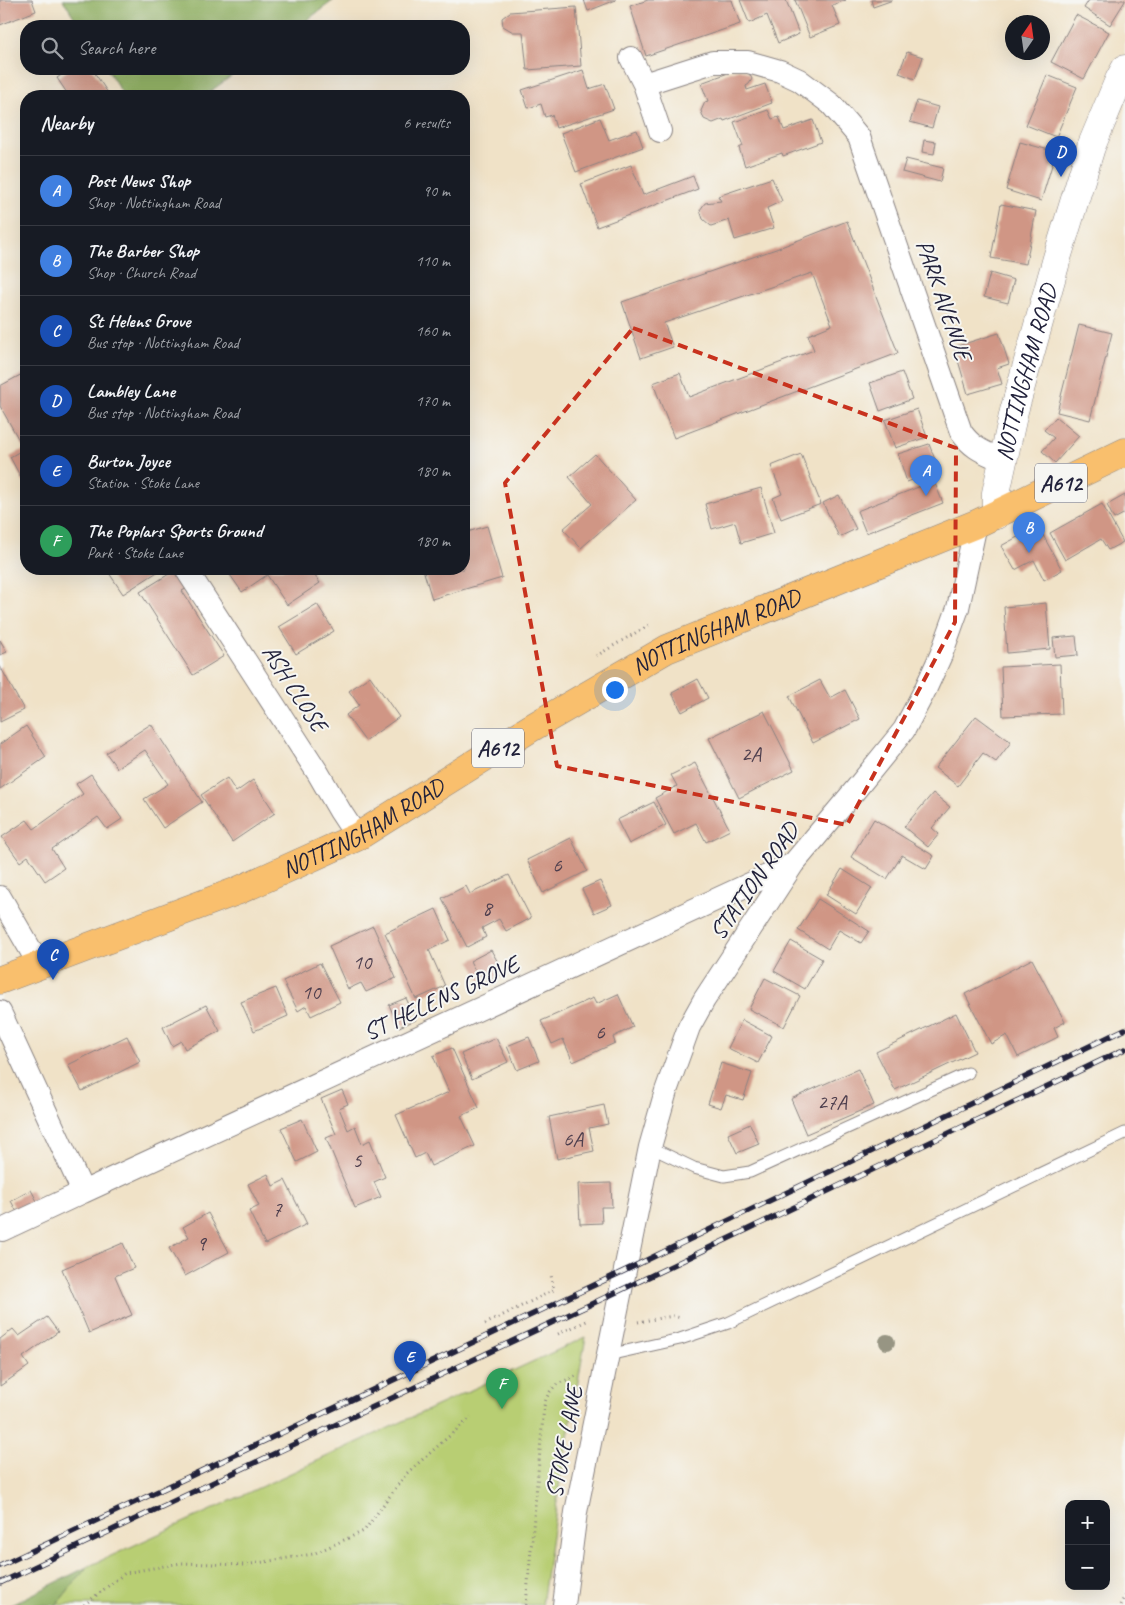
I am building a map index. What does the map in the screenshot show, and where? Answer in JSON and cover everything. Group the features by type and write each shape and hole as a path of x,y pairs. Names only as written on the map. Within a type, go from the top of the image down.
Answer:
{"main road":[{"name":"A612","path":"986,519 1125,452"},
{"name":"NOTTINGHAM ROAD","path":"0,980 237,891 357,837 531,728 667,649 986,519"}],"street":[{"path":"631,58 644,84 660,132"},
{"name":"PARK AVENUE","path":"644,84 713,62 748,62 780,71 799,80 831,104 859,137 961,432 969,443 1002,461"},
{"name":"NOTTINGHAM ROAD","path":"986,519 996,493 1014,411 1060,248 1091,148 1118,80 1125,69"},
{"name":"STATION ROAD","path":"621,1290 650,1148 666,1091 689,1027 704,1000 793,864 904,730 937,664 958,608 986,519"},
{"name":"ASH CLOSE","path":"190,575 318,772 357,837"},
{"name":"ST HELENS GROVE","path":"2,1230 793,864"},
{"path":"0,897 40,966"},
{"path":"0,1012 84,1192"},
{"name":"STOKE LANE","path":"564,1605 576,1512 621,1290"}],"lane":[{"path":"650,1148 694,1168 724,1176 750,1172 968,1073"},
{"path":"607,1359 680,1339 728,1323 1125,1133"}],"path":[{"path":"593,658 644,627 654,624"},
{"path":"485,1324 554,1290 552,1276"},
{"path":"526,1605 546,1399 553,1387 607,1359"},
{"path":"84,1605 125,1573 181,1563 245,1565 313,1554 364,1531 406,1474 471,1417"},
{"path":"1120,1605 1125,1596"}],"highlighted area":[{"path":"633,328 956,448 955,622 847,825 557,766 505,483"}],"green space":[{"path":"63,0 334,0 307,20 76,20"},
{"path":"111,75 233,75 212,90 120,90"},
{"path":"586,1337 560,1481 542,1605 56,1605 87,1567"},
{"path":"87,1567 56,1605 11,1605"}],"building":[{"path":"0,0 32,0 36,11 0,25"},
{"path":"584,0 616,0 588,11"},
{"path":"648,0 732,0 740,24 646,56 630,6"},
{"path":"740,0 786,0 799,34 778,43 767,15 749,23"},
{"path":"795,0 846,0 832,5 840,25 810,37"},
{"path":"871,0 893,0 873,7"},
{"path":"1089,0 1125,1 1110,25 1084,8"},
{"path":"576,7 581,66 527,70 523,32 513,32 503,26 502,18 510,12"},
{"path":"1076,15 1109,32 1084,79 1051,62"},
{"path":"907,52 923,57 915,79 899,73"},
{"path":"739,69 749,73 752,79 746,86 747,90 765,84 772,103 724,121 723,119 713,123 704,119 701,111 705,102 708,101 701,83"},
{"path":"583,70 589,89 605,84 614,109 556,128 552,115 545,117 541,104 528,108 522,90"},
{"path":"61,75 96,75 106,90 65,90 57,78"},
{"path":"1047,75 1077,87 1056,137 1026,125"},
{"path":"917,101 938,107 932,128 910,122"},
{"path":"768,110 772,119 779,117 784,130 813,120 821,142 783,156 782,153 745,166 739,148 743,146 734,122"},
{"path":"600,118 609,140 637,130 643,147 576,172 561,133"},
{"path":"924,140 936,142 934,154 922,152"},
{"path":"1020,142 1056,152 1041,201 1006,190"},
{"path":"906,159 943,168 940,182 902,172"},
{"path":"631,165 643,195 693,176 698,189 597,227 581,184"},
{"path":"772,178 782,201 767,208 774,228 735,240 729,220 711,226 703,219 700,210 705,203 721,201 718,196"},
{"path":"1001,204 1036,211 1026,264 991,258"},
{"path":"847,221 898,353 674,438 653,383 680,373 689,397 814,350 808,335 832,325 812,273 664,323 673,347 641,358 622,302 776,249"},
{"path":"990,273 1014,280 1008,303 984,297"},
{"path":"1079,325 1112,333 1090,420 1057,412"},
{"path":"999,333 1009,364 997,368 1002,384 968,394 954,347"},
{"path":"902,372 912,399 880,411 870,383"},
{"path":"20,375 20,442 0,406 0,386"},
{"path":"917,409 927,437 895,448 885,420"},
{"path":"1056,417 1079,436 1055,463 1042,451 1054,438 1044,430"},
{"path":"929,444 939,470 907,482 898,454"},
{"path":"20,451 20,476 10,457"},
{"path":"595,454 636,500 581,548 563,529 592,504 569,477"},
{"path":"801,454 821,504 781,519 773,498 782,494 771,466"},
{"path":"934,481 943,503 866,533 857,511"},
{"path":"761,488 774,533 741,543 735,522 712,529 705,504"},
{"path":"839,495 856,529 839,537 823,503"},
{"path":"1125,495 1125,513 1114,519 1107,505"},
{"path":"1102,504 1123,542 1108,550 1101,539 1065,560 1050,533"},
{"path":"487,526 502,578 432,599 425,575 470,575 470,531"},
{"path":"1038,526 1062,570 1044,580 1034,560 1015,570 1001,546"},
{"path":"110,575 153,575 123,594"},
{"path":"167,575 182,575 191,586 182,591 224,656 193,675 140,592"},
{"path":"230,575 267,575 242,592"},
{"path":"267,575 314,575 320,583 287,605"},
{"path":"1046,603 1050,649 1007,653 1004,607"},
{"path":"317,604 334,631 296,654 279,627"},
{"path":"1076,636 1078,655 1055,657 1053,638"},
{"path":"0,640 7,652 0,655"},
{"path":"1060,664 1062,714 1003,716 1001,667"},
{"path":"0,666 24,710 0,722"},
{"path":"370,676 399,717 365,741 346,715 359,705 349,691"},
{"path":"698,679 708,698 682,712 672,693"},
{"path":"820,680 830,698 845,690 860,719 813,743 789,696"},
{"path":"764,711 794,770 739,798 709,738"},
{"path":"976,716 1011,742 996,762 983,753 958,786 935,768"},
{"path":"151,724 202,802 163,828 144,799 168,784 145,750 117,768 106,753"},
{"path":"26,726 46,757 0,789 0,744"},
{"path":"695,763 730,830 706,842 696,823 674,834 655,798 677,786 671,775"},
{"path":"91,774 122,819 107,829 98,817 52,849 64,868 45,881 28,856 20,862 2,837 27,820 34,829 83,794 76,784"},
{"path":"227,778 236,792 253,780 275,813 232,842 201,795"},
{"path":"933,793 950,807 932,828 939,834 928,847 904,827"},
{"path":"654,802 666,825 629,844 617,820"},
{"path":"874,819 934,856 926,869 902,855 887,879 851,857"},
{"path":"571,838 587,871 543,893 527,860"},
{"path":"842,869 872,888 856,914 826,895"},
{"path":"509,875 531,918 506,931 499,919 482,928 486,937 467,947 442,898 466,886 470,894"},
{"path":"600,881 612,905 594,913 582,889"},
{"path":"818,899 869,931 861,943 839,930 828,949 798,930"},
{"path":"436,909 450,940 429,950 445,986 416,999 385,933"},
{"path":"373,926 396,978 366,992 361,983 348,989 329,946"},
{"path":"791,941 822,959 805,989 774,971"},
{"path":"491,950 504,973 482,984 470,961"},
{"path":"1032,959 1065,1022 1054,1028 1058,1037 1018,1057 1007,1035 991,1044 965,994"},
{"path":"320,963 340,1002 311,1016 306,1006 298,1011 283,981"},
{"path":"765,978 800,996 784,1027 749,1009"},
{"path":"276,988 288,1016 254,1031 241,1002"},
{"path":"618,994 633,1027 613,1037 615,1043 573,1062 563,1039 552,1044 541,1021 593,998 596,1004"},
{"path":"406,998 416,1020 399,1027 389,1005"},
{"path":"206,1005 220,1031 185,1049 181,1041 172,1046 163,1027"},
{"path":"956,1013 975,1052 895,1090 876,1052"},
{"path":"742,1020 772,1036 758,1063 728,1048"},
{"path":"127,1036 140,1062 82,1091 68,1065"},
{"path":"529,1037 539,1061 517,1070 507,1046"},
{"path":"496,1038 508,1062 472,1079 461,1054"},
{"path":"452,1048 479,1108 461,1116 475,1146 431,1166 425,1153 415,1158 396,1115 449,1092 433,1056"},
{"path":"721,1063 752,1073 743,1100 726,1095 721,1108 708,1104"},
{"path":"858,1069 874,1105 806,1134 791,1099"},
{"path":"342,1090 348,1104 339,1108 348,1130 355,1126 362,1144 370,1140 385,1177 374,1182 381,1197 355,1208 326,1138 336,1134 321,1099"},
{"path":"604,1105 608,1124 589,1128 594,1151 557,1159 549,1117"},
{"path":"302,1119 317,1152 297,1162 281,1128"},
{"path":"750,1124 759,1144 737,1153 728,1134"},
{"path":"268,1174 273,1186 285,1180 307,1224 265,1244 249,1211 259,1206 248,1184"},
{"path":"611,1183 612,1207 601,1207 602,1223 580,1224 578,1184"},
{"path":"31,1190 37,1201 17,1212 11,1201"},
{"path":"208,1213 229,1252 185,1276 169,1248 189,1237 183,1227"},
{"path":"123,1243 134,1268 115,1276 132,1315 89,1333 62,1269"},
{"path":"47,1317 58,1332 23,1357 29,1366 0,1386 0,1339 13,1329 19,1336"}],"railway":[{"path":"0,1566 624,1271 1125,1029"},
{"path":"0,1583 621,1290 1125,1049"}],"place":[{"name":"Lambley Lane","path":"1061,177"},
{"name":"Post News Shop","path":"926,496"},
{"name":"The Barber Shop","path":"1029,553"},
{"name":"St Helens Grove","path":"53,980"},
{"name":"Burton Joyce","path":"410,1382"},
{"name":"The Poplars Sports Ground","path":"502,1409"}]}
